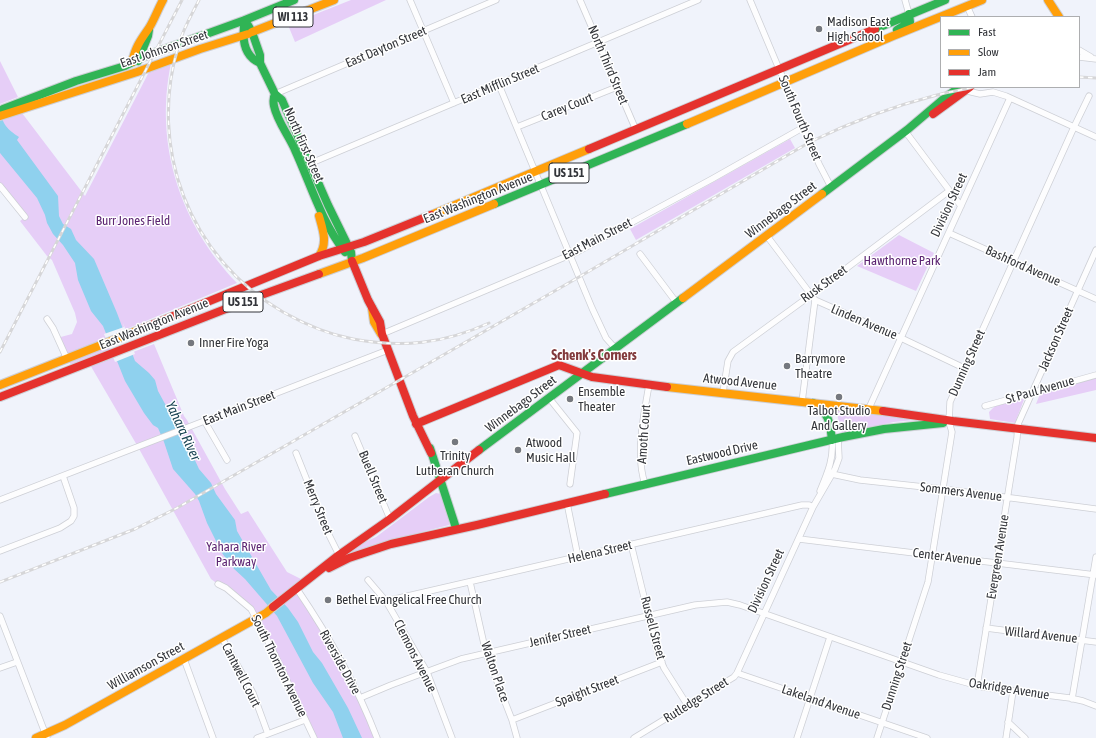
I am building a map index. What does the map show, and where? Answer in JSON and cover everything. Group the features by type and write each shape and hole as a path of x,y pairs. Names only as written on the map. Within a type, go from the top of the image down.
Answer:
{"main road":[{"path":"130,74 163,0"},
{"name":"East Johnson Street","path":"3,112 76,81 135,62 156,52 264,13 294,0"},
{"name":"East Johnson Street","path":"3,112 130,74 200,49 243,36 334,0"},
{"name":"East Washington Avenue","path":"0,384 106,344 319,256 392,231 945,0"},
{"name":"East Washington Avenue","path":"942,16 982,0"},
{"path":"1049,1 1052,16"},
{"path":"1049,1 1058,16"},
{"path":"893,36 897,29 910,21 909,14"},
{"name":"East Washington Avenue","path":"0,397 258,296 352,261 541,185 940,17"},
{"name":"North First Street","path":"245,20 252,32 260,55 260,63 273,90 282,99 310,161 345,247"},
{"name":"North First Street","path":"245,20 243,36 244,42 252,59 255,62 260,63"},
{"path":"148,32 145,45 146,49 156,52"},
{"path":"135,62 148,68"},
{"name":"Winnebago Street","path":"340,558 440,479 906,131 915,127 963,88"},
{"name":"North First Street","path":"273,90 273,103 282,126 301,164 314,199 345,247"},
{"path":"282,126 287,126 297,134"},
{"path":"314,199 325,242 324,249 319,256"},
{"path":"345,247 352,253 352,261 372,308 372,317 378,330 382,334 409,403 431,453 455,525"},
{"name":"Atwood Avenue","path":"418,423 555,366 564,366 592,377 802,402 869,408 951,422 1017,428 1096,438"},
{"name":"Division Street","path":"816,403 827,414 835,439"},
{"name":"Eastwood Drive","path":"297,589 340,558 415,537 470,527 498,519 835,439 884,429 951,422"},
{"name":"Eastwood Drive","path":"415,537 423,533 455,525 485,519 498,519"},
{"name":"Williamson Street","path":"36,738 46,736 257,619 297,589"}],"street":[{"path":"410,0 454,103"},
{"name":"East Dayton Street","path":"273,90 424,31 496,0"},
{"name":"North Third Street","path":"580,0 636,130"},
{"name":"East Mifflin Street","path":"301,164 316,161 500,85 698,0"},
{"name":"South Fourth Street","path":"750,0 819,164 831,187"},
{"path":"905,0 909,14"},
{"path":"967,6 972,16"},
{"path":"1080,51 1095,59"},
{"path":"1080,57 1095,59"},
{"path":"500,85 535,172 605,336 615,348"},
{"name":"Carey Court","path":"517,127 617,87"},
{"path":"963,88 980,94 994,92 1096,137"},
{"name":"Dunning Street","path":"877,738 928,582 952,432 950,402 964,368 1089,96"},
{"name":"Division Street","path":"869,408 1010,98"},
{"name":"East Main Street","path":"382,334 570,254 650,212 804,127"},
{"path":"906,131 961,206"},
{"path":"0,186 25,217"},
{"name":"Rusk Street","path":"724,392 730,355 949,190"},
{"path":"0,197 6,194"},
{"name":"Bashford Avenue","path":"949,233 1096,299"},
{"name":"Linden Avenue","path":"767,236 815,300 964,368"},
{"name":"Jackson Street","path":"1017,428 1018,422 1096,250"},
{"path":"640,254 676,302"},
{"path":"802,402 815,300"},
{"path":"47,319 53,328 67,359"},
{"name":"East Main Street","path":"0,500 388,350"},
{"name":"St Paul Avenue","path":"985,406 1096,375"},
{"name":"Amoth Court","path":"645,484 641,470 640,458 649,384"},
{"path":"549,398 577,432 570,484"},
{"path":"205,422 227,460"},
{"name":"Evergreen Avenue","path":"977,686 1017,436 1017,428"},
{"name":"Buell Street","path":"355,436 390,518"},
{"name":"Division Street","path":"737,673 830,474 835,439"},
{"name":"Merry Street","path":"296,453 328,533 340,558"},
{"name":"Sommers Avenue","path":"830,474 860,480 1096,508"},
{"path":"0,551 60,528 71,521 74,516 74,508 63,476"},
{"path":"567,503 578,557"},
{"name":"Helena Street","path":"386,601 802,505 814,507"},
{"name":"Center Avenue","path":"799,539 1094,575"},
{"name":"Russell Street","path":"631,544 650,616 658,654 680,695 688,706"},
{"path":"1072,699 1096,556"},
{"name":"Clemons Avenue","path":"368,580 386,601 427,672 452,738"},
{"name":"Walton Place","path":"470,582 486,653 512,720 517,738"},
{"name":"South Thornton Avenue","path":"218,584 230,591 251,609 314,738"},
{"name":"Riverside Drive","path":"297,589 348,672 377,738"},
{"name":"Jenifer Street","path":"360,698 460,659 695,605 727,602 764,614"},
{"name":"Oakridge Avenue","path":"764,614 939,675 977,686 1072,699 1096,706"},
{"path":"0,618 46,736"},
{"name":"Willard Avenue","path":"986,628 1082,639 1096,642"},
{"path":"797,738 830,637"},
{"name":"Cantwell Court","path":"222,638 253,693 268,734"},
{"path":"184,659 213,738"},
{"path":"0,668 16,662"},
{"name":"Spaight Street","path":"512,720 662,662"},
{"name":"Lakeland Avenue","path":"737,673 927,738"},
{"name":"Rutledge Street","path":"634,738 734,677 737,673"},
{"path":"1006,738 1013,691"},
{"path":"257,738 305,720"},
{"path":"1008,722 1025,738"}],"green space":[{"path":"351,0 386,0 295,42 288,25"},
{"path":"0,61 18,97 0,104"},
{"name":"Yahara River Parkway","path":"171,63 167,93 166,123 169,153 176,181 187,209 200,235 217,260 237,283 124,330 133,352 154,344 184,416 225,489 241,514 248,511 287,572 307,582 297,589 347,672 377,738 314,738 251,609 211,579 138,447 89,363 73,369 57,338 72,334 77,322 75,313 52,260 47,256 20,221 25,217 0,186 0,121 22,113 85,196 150,70"},
{"path":"790,139 795,148 636,240 630,229"},
{"name":"Hawthorne Park","path":"899,235 934,253 916,291 857,266"},
{"path":"1096,377 1096,390 1036,404 1040,394 1057,386"},
{"path":"1025,397 1015,423 990,419 989,412 996,405"},
{"path":"835,407 926,419 894,422 842,433"},
{"path":"436,493 441,494 442,496 450,521 449,525 384,542 345,556 358,545 376,537"}],"water":[{"path":"0,111 6,126 11,132 19,137 17,140 58,196 59,216 63,224 71,229 76,240 94,259 117,313 135,361 155,380 158,391 176,424 180,439 193,456 199,469 211,483 216,494 235,520 237,531 271,590 288,608 298,622 313,652 322,663 348,708 362,738 343,738 333,712 313,683 277,616 245,579 232,567 222,553 195,494 173,469 158,428 153,425 144,413 125,381 103,326 91,311 78,280 75,263 63,245 53,234 37,198 0,153"}],"pier":[{"path":"123,323 135,354 115,362 104,334 124,327"}],"railway":[{"path":"0,352 182,0"},
{"path":"199,0 185,27 179,44 170,83 169,122 173,160 184,196 200,231 223,262 250,289 283,312 300,321 343,337 371,342 422,342 455,336 489,323"},
{"path":"1080,77 1096,78"},
{"path":"0,582 135,529 177,508 579,277 810,142 857,121 889,109 921,99 968,88"}],"traffic: fast":[{"path":"245,20 294,0"},
{"path":"875,29 945,0"},
{"path":"897,30 910,22 909,14"},
{"path":"3,109 76,81 125,66 143,57 245,20"},
{"path":"245,20 252,32 260,55 260,63 275,94 282,100 328,205 351,252 352,261"},
{"path":"245,20 244,39 247,50 254,60 260,63"},
{"path":"138,61 149,30"},
{"path":"822,194 907,130 959,88"},
{"path":"275,94 273,103 278,117 295,150 329,228 345,252"},
{"path":"494,204 687,124"},
{"path":"479,450 683,298"},
{"path":"813,403 826,414 832,440"},
{"path":"605,494 843,437 884,429 943,423"},
{"path":"430,448 455,525"}],"traffic: slow":[{"path":"132,62 135,52 151,25 163,0"},
{"path":"252,32 334,0"},
{"path":"942,16 982,0"},
{"path":"1048,0 1058,16"},
{"path":"687,124 940,17"},
{"path":"0,116 137,72 200,49 248,34"},
{"path":"431,215 589,149"},
{"path":"683,298 822,194"},
{"path":"319,274 363,258 494,204"},
{"path":"319,216 324,236 322,251 319,256"},
{"path":"372,308 374,322 381,334"},
{"path":"0,385 144,328"},
{"path":"667,387 883,411"},
{"path":"36,738 65,725 266,613 273,607"}],"traffic: jam":[{"path":"589,149 875,29"},
{"path":"933,114 969,88"},
{"path":"144,328 319,256 364,242 431,215"},
{"path":"352,261 368,300 380,322 382,334 413,416 431,453"},
{"path":"0,397 319,274"},
{"path":"416,424 559,365 592,377 667,387"},
{"path":"883,411 1096,438"},
{"path":"273,607 339,555 390,519 479,450"},
{"path":"329,568 349,558 391,544 605,494"}],"place":[{"name":"Madison East High School","path":"819,29"},
{"name":"Inner Fire Yoga","path":"191,343"},
{"name":"Barrymore Theatre","path":"787,366"},
{"name":"Talbot Studio And Gallery","path":"839,397"},
{"name":"Ensemble Theater","path":"570,399"},
{"name":"Trinity Lutheran Church","path":"455,442"},
{"name":"Atwood Music Hall","path":"518,450"},
{"name":"Bethel Evangelical Free Church","path":"328,600"}],"district":[{"name":"Schenk's Corners","path":"594,356"}],"park label":[{"name":"Burr Jones Field","path":"133,221"}],"water label":[{"name":"Yahara River","path":"183,431"}]}
